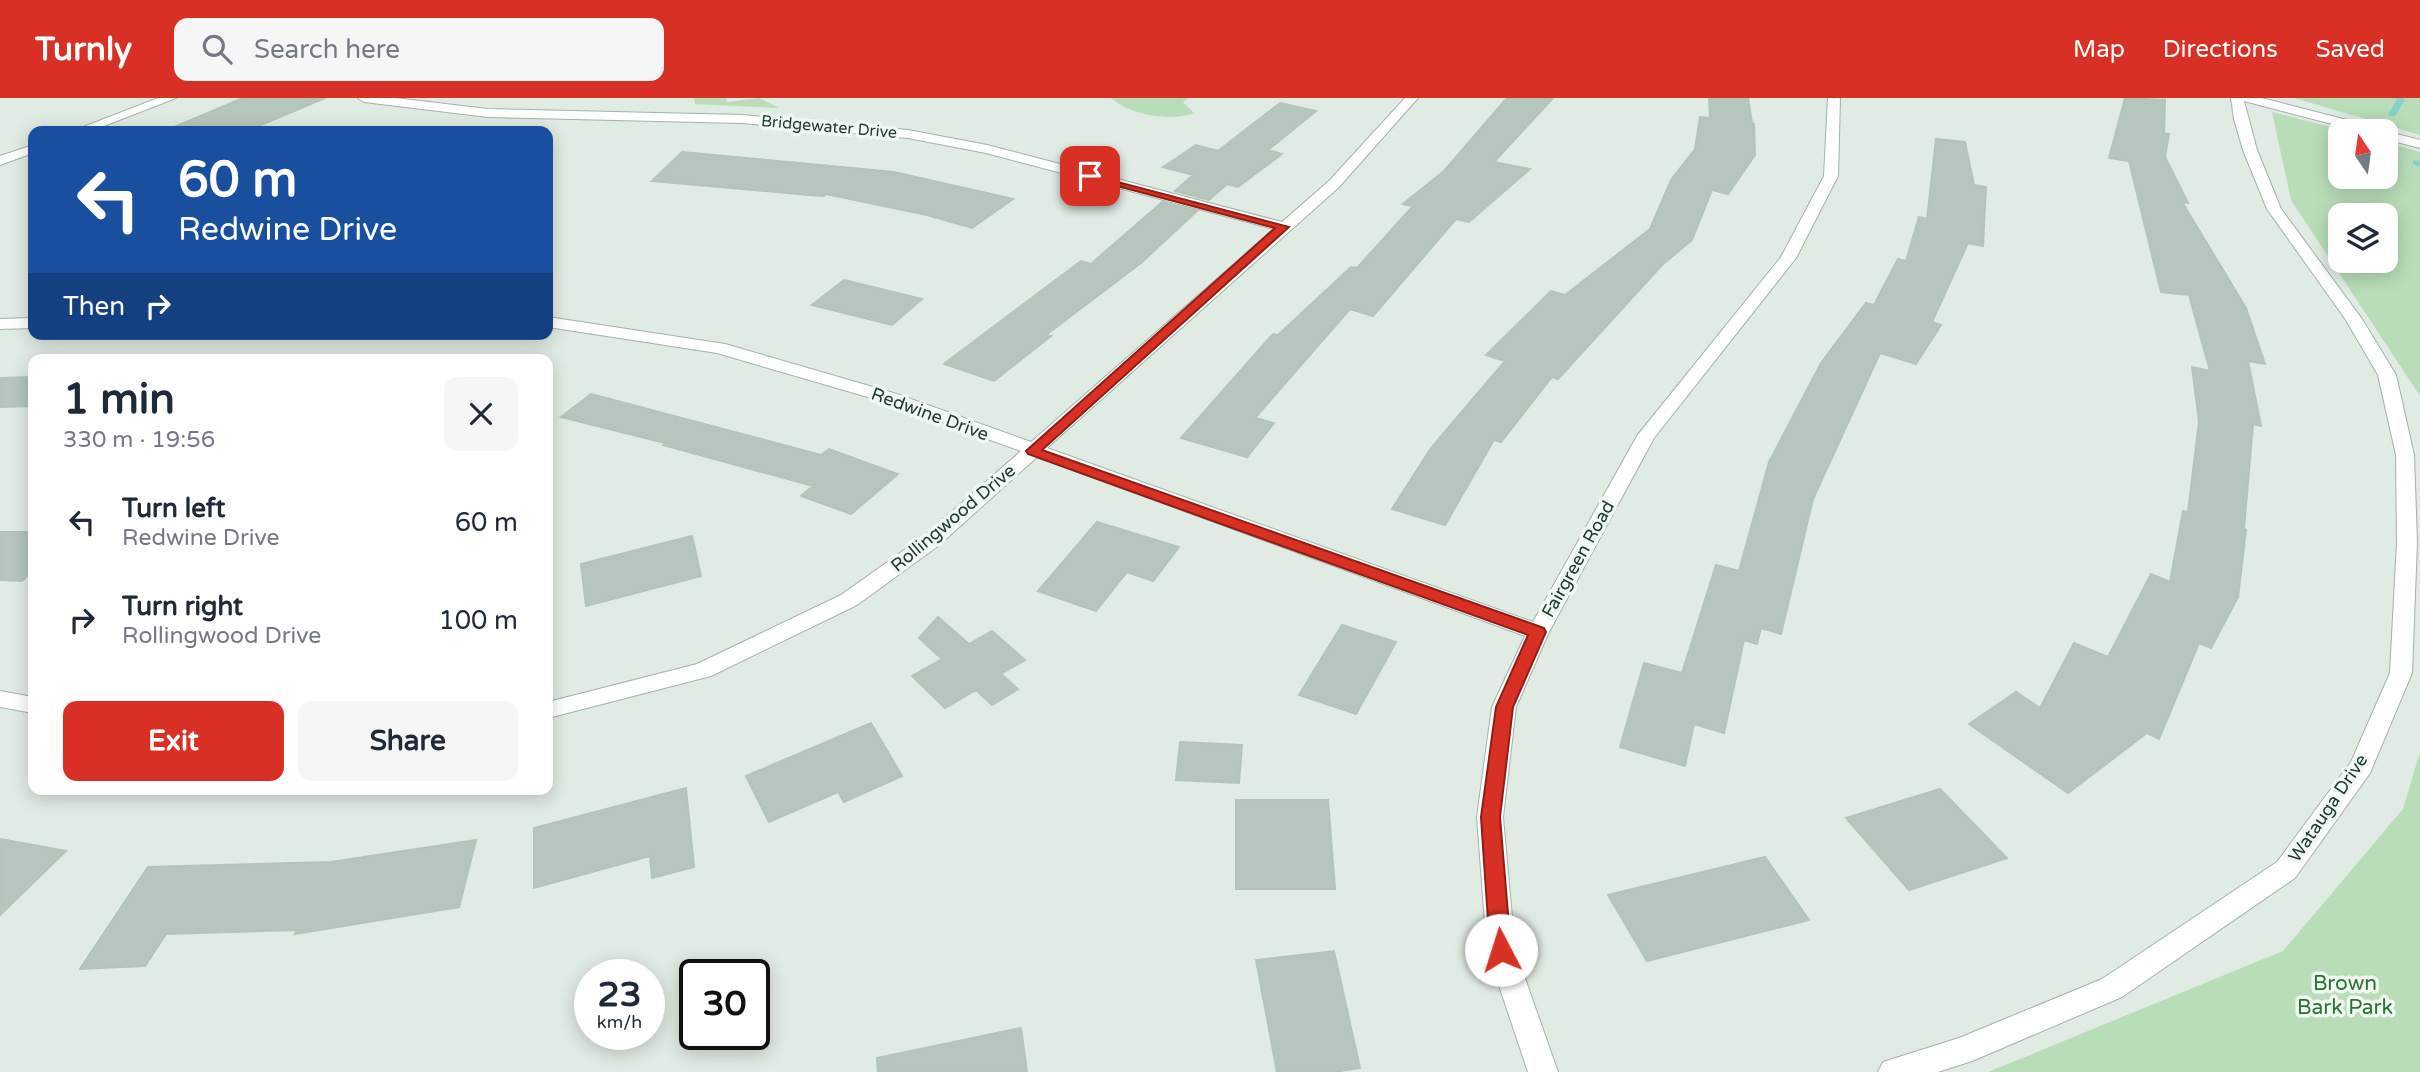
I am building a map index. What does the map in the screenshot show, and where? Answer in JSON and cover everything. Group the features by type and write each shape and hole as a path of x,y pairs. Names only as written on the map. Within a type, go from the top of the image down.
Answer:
{"street":[{"path":"94,126 170,98"},
{"name":"Bridgewater Drive","path":"364,98 488,113 742,119 908,134 987,149 1283,227"},
{"name":"Rollingwood Drive","path":"553,709 703,670 849,600 931,541 1334,184 1412,98"},
{"name":"Fairgreen Road","path":"1543,1072 1501,950 1490,817 1504,707 1538,632 1646,436 1788,258 1831,176 1834,98"},
{"name":"Watauga Drive","path":"1893,1072 1962,1051 2112,988 2286,870 2361,766 2402,673 2407,542 2405,455 2387,375 2354,319 2274,209 2250,150 2237,98"},
{"path":"2247,98 2328,119"},
{"path":"2398,138 2420,144"},
{"path":"0,161 28,151"},
{"path":"0,324 28,323"},
{"name":"Redwine Drive","path":"553,323 719,348 891,398 1538,632"},
{"path":"0,699 28,704"}],"green space":[{"path":"694,98 726,98 727,102 759,98 779,108 695,104"},
{"path":"1111,98 1189,98 1183,102 1194,113 1162,117 1139,113"},
{"path":"2294,98 2420,98 2420,135 2398,129 2398,119 2366,119"},
{"path":"2272,112 2328,126 2328,189 2398,189 2398,146 2420,152 2420,396 2339,273 2398,273 2398,203 2328,203 2328,256 2291,200"},
{"name":"Brown Bark Park","path":"2420,752 2420,1072 1988,1072 2283,951 2403,809"}],"building":[{"path":"243,98 325,98 259,126 177,126"},
{"path":"1507,98 1553,98 1494,162 1530,169 1469,222 1456,219 1373,316 1350,309 1255,418 1274,423 1247,457 1181,438 1273,334 1278,335 1351,267 1357,268 1413,206 1403,204 1444,171"},
{"path":"1709,98 1748,98 1754,124 1755,155 1728,194 1712,190 1692,240 1662,265 1558,379 1552,377 1501,442 1494,440 1445,525 1392,509 1431,448 1505,361 1486,355 1551,291 1565,295 1650,229 1671,180 1695,149 1700,117 1710,118"},
{"path":"2125,98 2165,100 2164,133 2169,134 2165,157 2188,203 2182,202 2246,308 2265,364 2248,361 2261,426 2253,424 2246,530 2238,597 2211,648 2199,643 2159,739 2147,733 2068,793 1969,724 2016,692 2040,708 2074,643 2108,657 2151,574 2170,582 2183,511 2188,512 2199,421 2192,367 2210,371 2189,295 2161,292 2129,161 2109,158"},
{"path":"1280,103 1316,111 1268,150 1282,154 1238,187 1227,184 1209,200 1175,191 1193,175 1163,167 1196,145 1218,151"},
{"path":"1936,139 1965,142 1974,185 1986,187 1983,246 1968,243 1932,322 1941,325 1916,364 1880,353 1813,499 1781,634 1761,628 1757,644 1744,640 1724,733 1694,724 1685,766 1620,747 1644,663 1682,673 1716,565 1739,571 1769,462 1821,363 1866,303 1874,305 1898,259 1906,261 1919,217 1927,219"},
{"path":"682,152 894,172 1013,199 972,228 927,215 826,194 809,195 652,181"},
{"path":"1162,202 1197,211 1141,263 1046,335 1051,336 994,381 944,364 1081,261 1091,264"},
{"path":"844,280 922,299 892,325 812,305"},
{"path":"28,377 28,406 0,407 0,378"},
{"path":"591,394 821,455 829,449 898,474 851,514 801,496 813,486 663,445 665,443 561,417"},
{"path":"1097,522 1179,547 1153,581 1127,572 1096,611 1038,591"},
{"path":"0,532 28,532 28,575 22,581 0,580"},
{"path":"692,536 701,576 586,606 581,564"},
{"path":"938,617 969,644 992,631 1025,660 1001,674 1018,689 992,705 976,690 945,708 912,676 942,659 919,638"},
{"path":"1342,625 1396,642 1356,714 1299,695"},
{"path":"871,723 902,776 844,802 838,792 769,822 746,776"},
{"path":"1180,742 1242,745 1239,783 1176,780"},
{"path":"686,788 694,867 652,878 650,856 534,888 534,828"},
{"path":"1940,789 2007,858 1909,890 1846,818"},
{"path":"1236,800 1328,800 1335,889 1236,889"},
{"path":"0,839 66,851 0,915"},
{"path":"476,840 459,907 295,934 297,930 166,934 145,966 80,969 148,867 331,862"},
{"path":"1765,857 1809,920 1647,961 1608,895"},
{"path":"1334,951 1360,1068 1334,1072 1277,1072 1256,960"},
{"path":"1021,1028 1027,1072 878,1072 877,1058"}],"waterway":[{"path":"2392,114 2401,100 2399,98"},
{"path":"2416,162 2420,165"}],"route":[{"path":"1090,176 1283,227 1033,451 1538,632 1504,707 1490,817 1501,950"}]}
